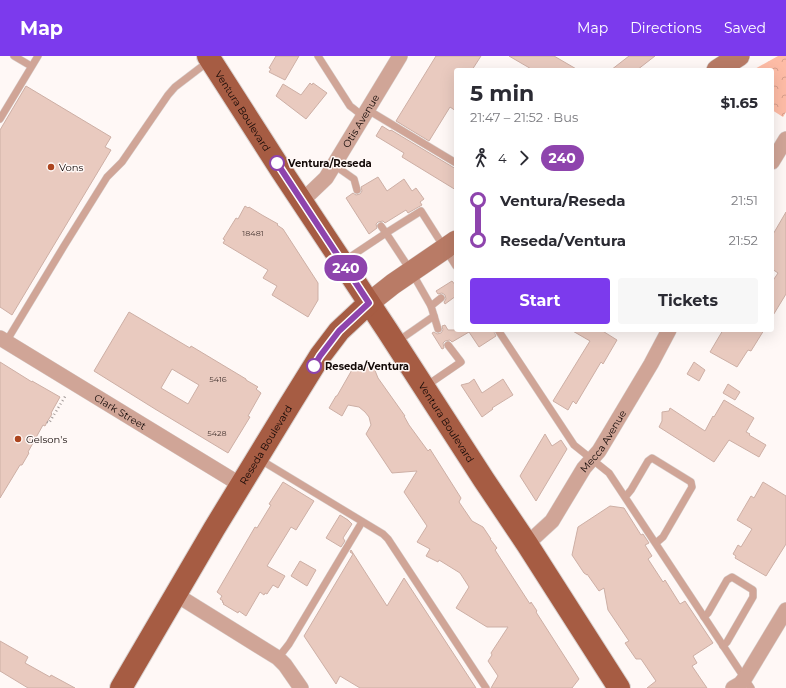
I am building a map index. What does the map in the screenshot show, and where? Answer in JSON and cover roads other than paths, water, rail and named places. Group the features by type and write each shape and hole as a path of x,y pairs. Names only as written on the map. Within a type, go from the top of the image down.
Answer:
{"main road":[{"path":"720,68 738,56"},
{"name":"Ventura Boulevard","path":"209,58 527,544 619,688"},
{"name":"Reseda Boulevard","path":"121,688 241,484 320,356 339,331 369,303 393,284 450,244"}],"street":[{"name":"Otis Avenue","path":"302,201 324,180 400,56"},
{"path":"774,159 786,139"},
{"name":"Mecca Avenue","path":"527,544 552,521 584,468 599,451 668,332"},
{"name":"Clark Street","path":"3,340 241,484"},
{"path":"176,594 278,658 286,665 300,688"},
{"path":"733,688 740,684 748,683 786,610"}],"lane":[{"path":"14,56 32,66"},
{"path":"0,119 38,56"},
{"path":"318,56 350,106 366,113 454,162"},
{"path":"3,340 107,177 122,162 168,95 175,87 209,58"},
{"path":"334,165 354,179 357,190"},
{"path":"342,262 421,211 450,244 454,259"},
{"path":"381,226 411,271 430,306 438,329"},
{"path":"430,306 441,298"},
{"path":"395,343 434,316"},
{"path":"499,332 574,446 609,473 626,496 748,683"},
{"path":"424,388 461,362 448,345"},
{"path":"258,458 383,534 388,539 486,688"},
{"path":"626,496 648,461 652,458 691,482 692,487 663,538 656,544"},
{"path":"278,658 362,522"},
{"path":"704,617 708,613 727,580 732,577 753,590 753,597 728,642 724,646"}],"place":[{"name":"Ventura/Reseda","path":"277,163"},
{"name":"Vons","path":"51,167"},
{"name":"Reseda/Ventura","path":"314,366"},
{"name":"Gelson's","path":"18,439"}]}
